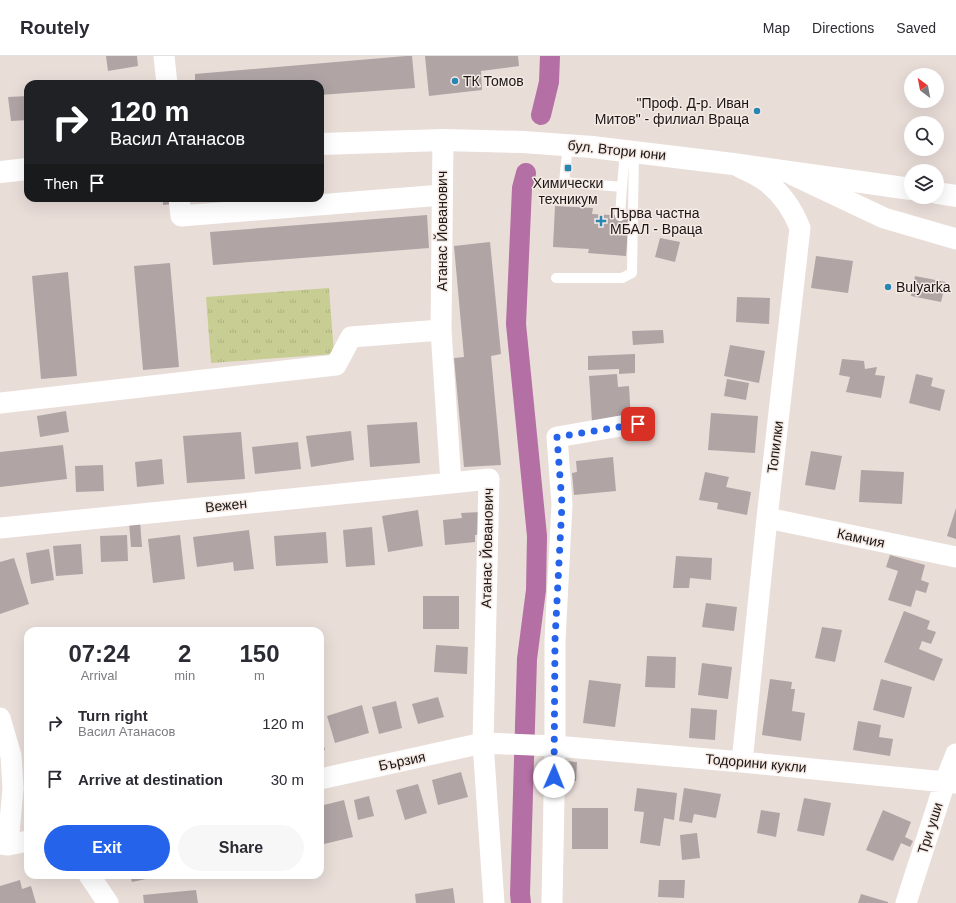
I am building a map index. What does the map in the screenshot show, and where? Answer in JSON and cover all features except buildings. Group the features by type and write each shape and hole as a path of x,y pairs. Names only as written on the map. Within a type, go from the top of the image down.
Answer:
{"street":[{"path":"164,56 167,80"},
{"name":"бул. Втори юни","path":"324,144 443,140 568,145 733,164 904,188"},
{"name":"Атанас Йованович","path":"443,140 441,330 451,483 489,479 483,743 494,903"},
{"name":"Топилки","path":"733,164 764,181 777,191 796,217 800,228 767,518 742,762"},
{"path":"0,172 24,169"},
{"path":"785,171 884,218 956,239"},
{"path":"944,194 956,196"},
{"path":"179,202 181,216 442,195"},
{"path":"0,403 336,365 351,337 441,330"},
{"path":"552,903 555,746 555,640 562,504 557,437 638,424"},
{"name":"Вежен","path":"0,528 451,483"},
{"name":"Камчия","path":"767,518 956,557"},
{"path":"0,718 11,756 13,788 9,846"},
{"name":"Бързия","path":"324,778 483,743 555,746"},
{"name":"Тодорини кукли","path":"555,746 951,782"},
{"name":"Три уши","path":"906,903 951,782 956,754"},
{"path":"11,756 24,777"},
{"path":"91,879 108,903"}],"lane":[{"path":"568,145 564,182 622,187"},
{"path":"620,216 622,187 629,151"},
{"path":"556,278 622,278 632,272 629,151"}],"green space":[{"path":"329,288 334,354 211,363 206,297"}],"waterway":[{"path":"541,115 549,82 550,56"},
{"path":"521,903 520,894 527,659 536,590 537,536 516,324 522,188 526,173"}],"place":[{"name":"ТК Томов","path":"455,81"},
{"name":"\"Проф. Д-р. Иван Митов\" - филиал Враца","path":"757,111"},
{"name":"Химически техникум","path":"568,168"},
{"name":"Първа частна МБАЛ - Враца","path":"601,221"},
{"name":"Bulyarka","path":"888,287"}],"route":[{"path":"554,777 555,640 562,504 557,437 638,424"}]}
